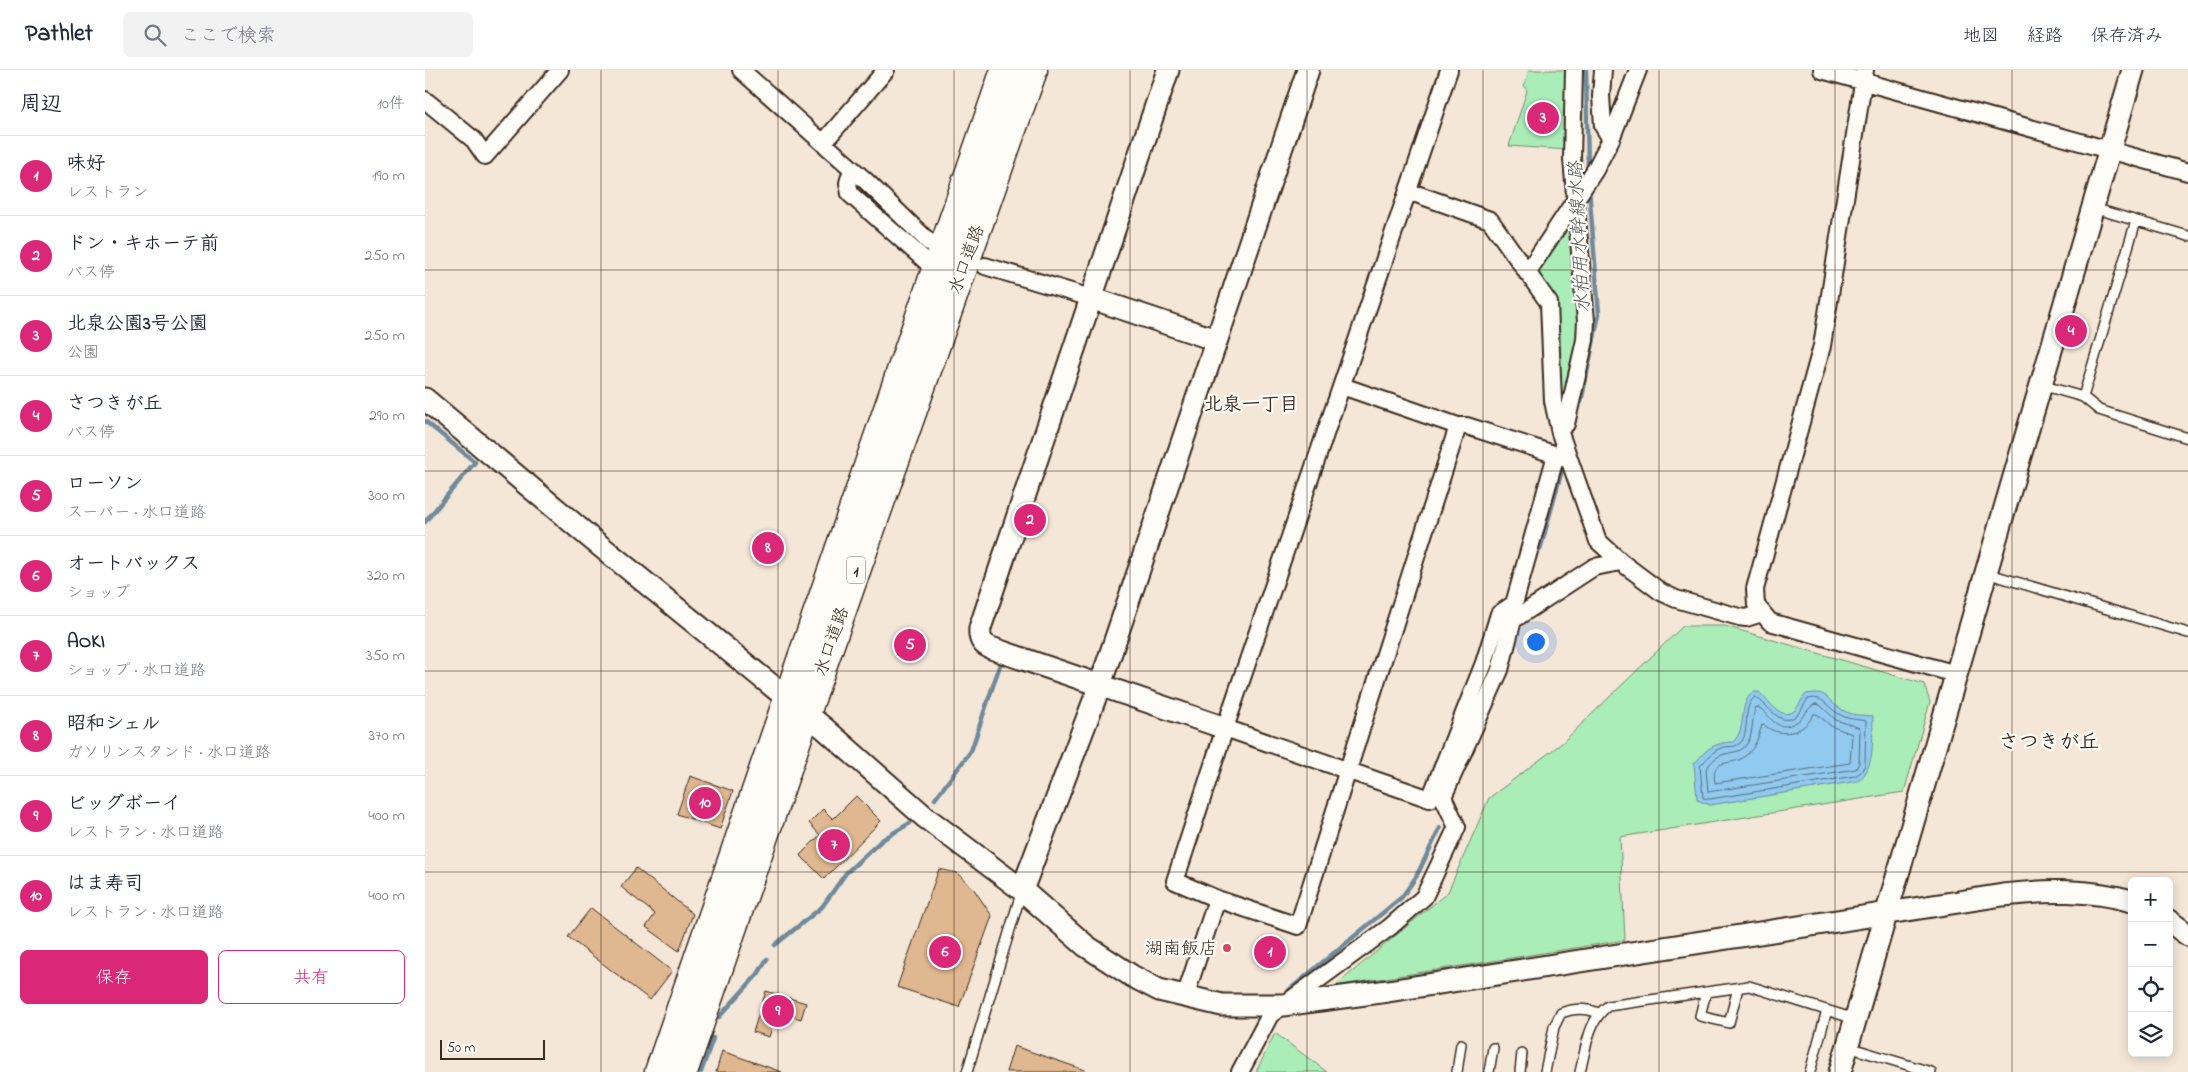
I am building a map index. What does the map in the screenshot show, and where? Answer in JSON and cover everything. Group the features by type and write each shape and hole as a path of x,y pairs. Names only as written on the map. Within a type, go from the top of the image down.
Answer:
{"highway":[{"name":"水口道路","path":"683,1072 936,270 1005,70"},
{"name":"水口道路","path":"659,1072 1033,70"}],"street":[{"path":"425,100 474,140 485,156 560,70"},
{"path":"741,70 852,169 929,242"},
{"path":"823,143 885,70"},
{"path":"1168,70 983,619 980,636 981,642 991,648 1430,799 1484,663 1503,627 1594,567 1621,562"},
{"path":"1022,890 1100,685 1308,70"},
{"path":"1449,70 1225,728 1175,881 1217,899 1298,926 1459,426"},
{"path":"1559,429 1566,424 1585,340 1586,321 1579,193 1572,159 1574,70"},
{"path":"1603,70 1601,96 1603,126 1611,139"},
{"path":"1527,273 1595,170 1611,139 1638,70"},
{"path":"1822,70 1864,76 2188,172"},
{"path":"1840,1072 2133,70"},
{"path":"1864,76 1822,346 1755,588 1756,605 1770,622 1956,674"},
{"path":"852,169 848,184 850,194 936,270"},
{"path":"1408,191 1490,220 1549,303 1553,401 1562,457 1598,541 1645,582 1676,599 1739,617 1746,618 1762,613"},
{"path":"985,266 1091,298 1217,340"},
{"path":"1342,386 1459,426 1467,426 1562,457"},
{"path":"425,399 593,540 797,706 925,817 1022,890 1086,946 1131,976 1159,990 1222,1005 1283,1005 1388,991 1886,912 2042,890 2079,891 2112,895 2128,900"},
{"path":"1240,1072 1270,1016 1390,927 1424,897 1457,827 1443,797 1500,670 1503,627 1499,614 1514,604 1562,457"},
{"path":"1185,997 1217,899"},
{"path":"2170,922 2188,934"}],"lane":[{"path":"2093,208 2188,236"},
{"path":"2083,397 2136,221"},
{"path":"2041,385 2083,397 2099,410 2188,438"},
{"path":"1986,574 2188,633"},
{"path":"967,1072 1022,890"},
{"path":"1580,1072 1593,1025 1599,1013 1608,1006 1749,986 1855,1019"},
{"path":"1706,992 1700,1016 1729,1022 1738,988"},
{"path":"1545,1072 1554,1027 1561,1014 1571,1010 1587,1009 1599,1013"},
{"path":"1809,1072 1827,1010"},
{"path":"1457,1072 1461,1044"},
{"path":"1847,1046 1931,1072"},
{"path":"1489,1072 1493,1048"},
{"path":"1520,1072 1522,1053"}],"green space":[{"path":"1529,70 1568,70 1568,150 1509,146 1527,91 1524,85"},
{"path":"1574,217 1582,330 1563,418 1540,281 1540,266"},
{"path":"1683,626 1725,626 1924,684 1930,702 1904,792 1620,837 1625,940 1335,986 1448,892 1489,798 1562,743"},
{"path":"1275,1033 1327,1072 1256,1072"}],"water":[{"path":"1753,692 1759,692 1775,708 1784,713 1794,711 1806,694 1819,693 1849,713 1873,716 1872,751 1868,768 1864,775 1858,781 1710,805 1697,800 1694,763 1712,747 1722,743 1733,742 1738,736 1745,703"}],"building":[{"path":"690,776 733,791 720,829 677,814"},
{"path":"856,796 881,821 824,879 800,855 820,835 809,823 823,809 833,819"},
{"path":"636,868 693,914 679,951 646,927 655,914 621,887"},
{"path":"939,869 957,873 973,888 992,916 959,1007 897,987"},
{"path":"591,908 672,971 650,1000 568,937"},
{"path":"766,991 806,1003 801,1019 777,1012 769,1037 753,1032"},
{"path":"1014,1046 1085,1070 1084,1072 1006,1072"},
{"path":"722,1051 782,1072 716,1072"}],"waterway":[{"name":"水柏用水幹線水路","path":"1586,70 1588,170"},
{"name":"水柏用水幹線水路","path":"1581,402 1599,314 1589,188"},
{"path":"425,421 475,462 425,522"},
{"name":"水柏用水幹線水路","path":"1540,550 1562,470"},
{"path":"935,799 971,751 1001,662"},
{"path":"775,945 822,907 846,873 882,840 910,823"},
{"name":"水柏用水幹線水路","path":"1289,990 1402,897 1416,877 1440,828"},
{"path":"719,1017 758,974 767,959"},
{"path":"701,1072 713,1038"}],"place":[{"name":"北泉公園3号公園","path":"1543,118"},
{"name":"さつきが丘","path":"2071,331"},
{"name":"ドン・キホーテ前","path":"1030,520"},
{"name":"昭和シェル","path":"768,548"},
{"name":"ローソン","path":"910,645"},
{"name":"はま寿司","path":"705,803"},
{"name":"AOKI","path":"834,845"},
{"name":"湖南飯店","path":"1227,948"},
{"name":"オートバックス","path":"945,952"},
{"name":"味好","path":"1270,952"},
{"name":"ビッグボーイ","path":"778,1011"}],"district":[{"name":"北泉一丁目","path":"1251,403"},
{"name":"さつきが丘","path":"2049,741"}]}
